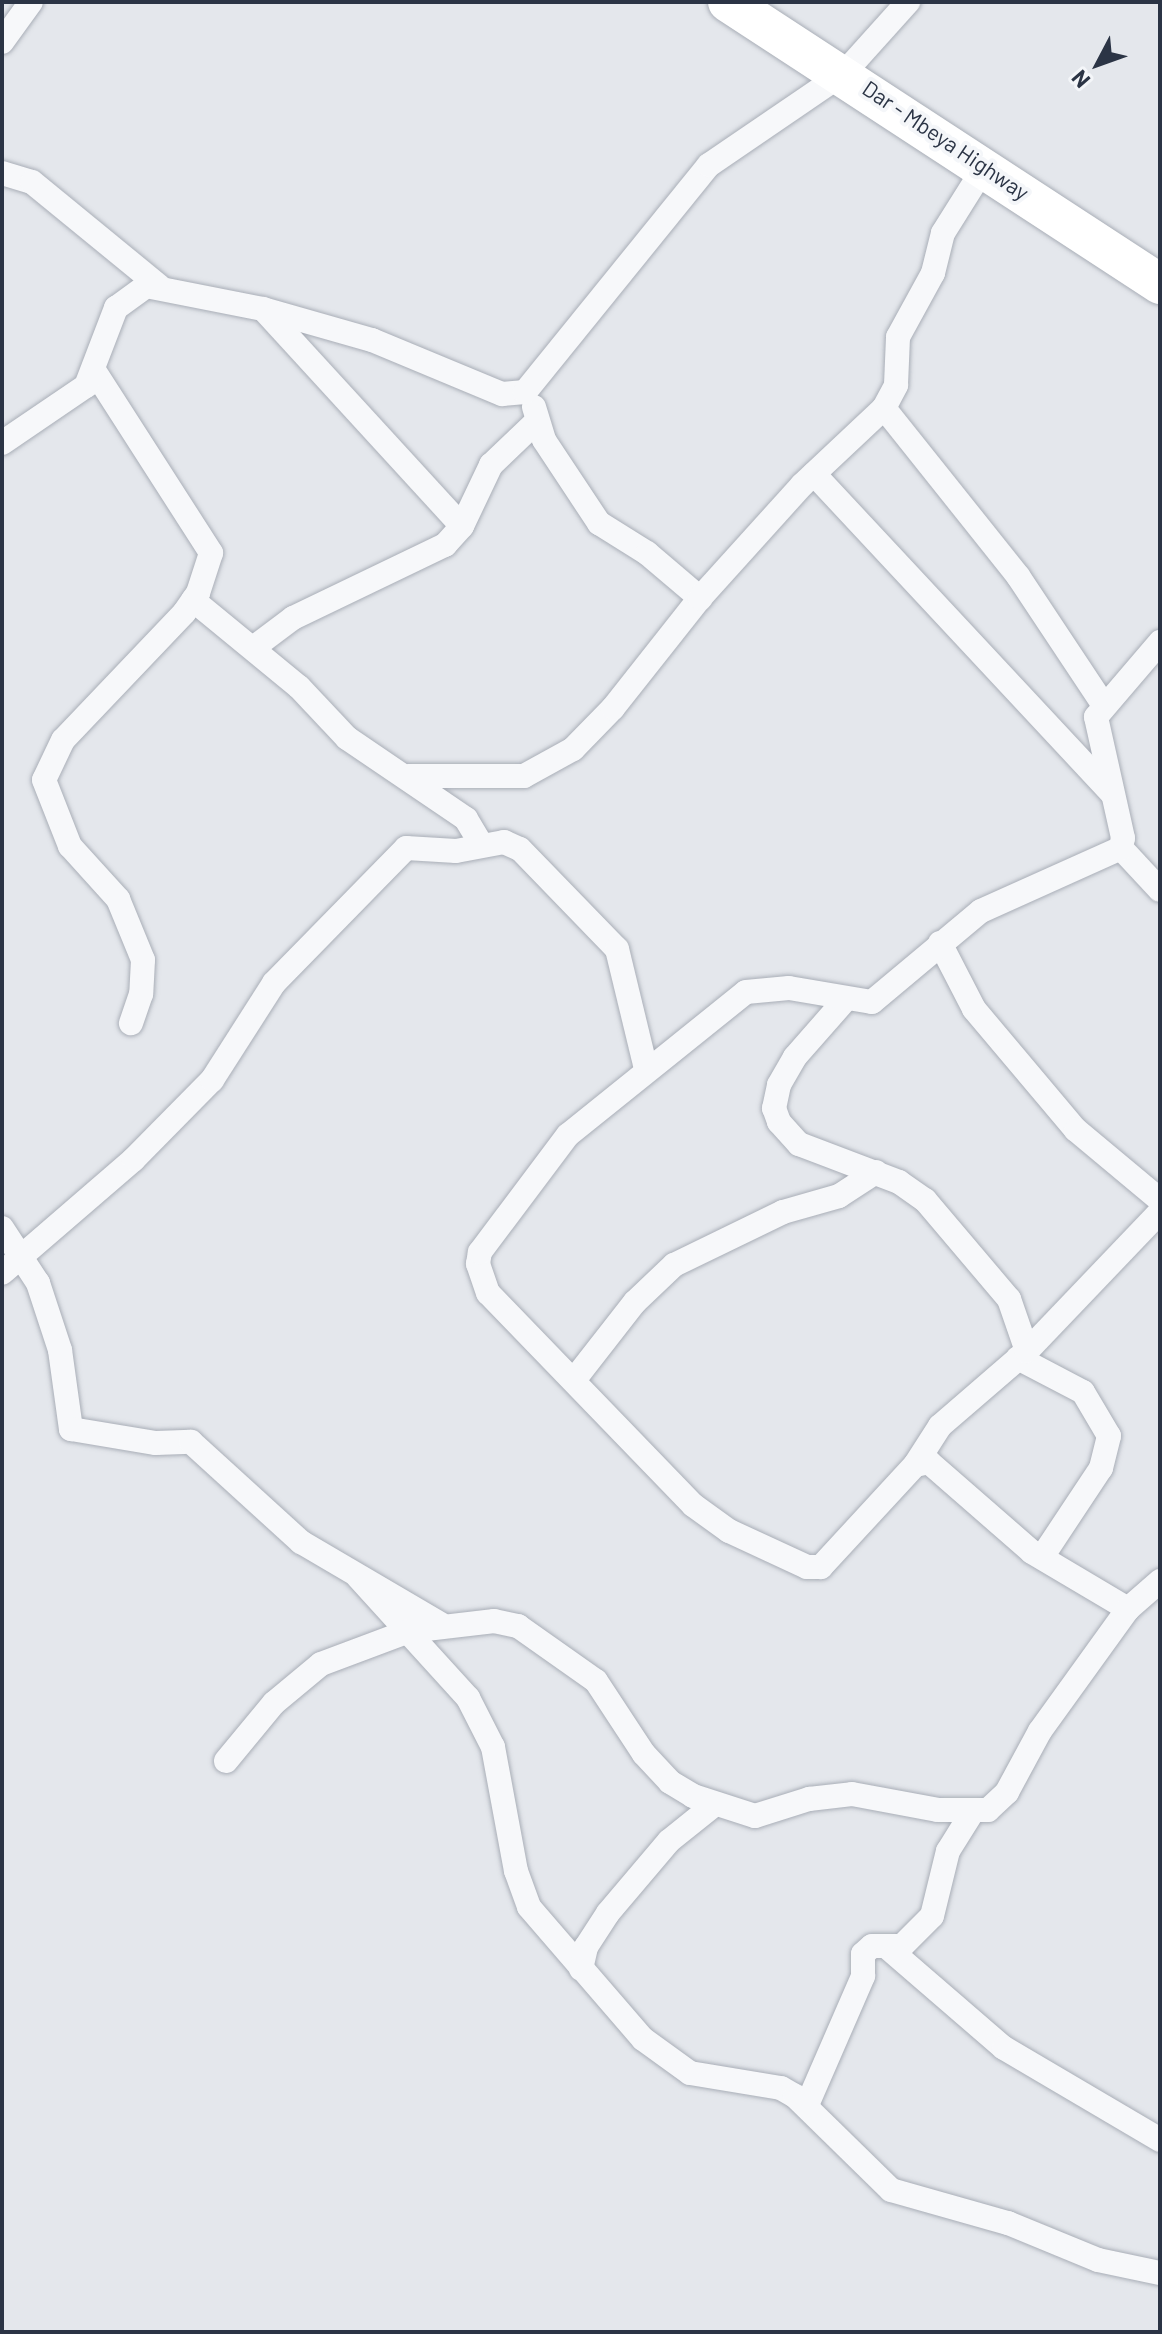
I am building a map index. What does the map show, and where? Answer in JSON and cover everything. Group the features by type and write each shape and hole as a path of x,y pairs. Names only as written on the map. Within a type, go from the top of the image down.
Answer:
{"highway":[{"name":"Dar - Mbeya Highway","path":"728,2 844,73 1160,284"}],"street":[{"path":"2,42 31,2"},
{"path":"2,443 76,395 95,372 124,298 146,286 159,286 263,309 372,340 502,394 517,396 532,389 659,223 719,155 789,115 844,73 908,2"},
{"path":"408,776 500,779 554,764 613,708 700,598 814,474 884,408 896,385 898,337 933,273 943,233 985,166"},
{"path":"2,173 32,182 159,286"},
{"path":"263,309 462,526"},
{"path":"95,372 209,546 211,561 193,600 63,740 44,780 70,846 118,899 143,960 143,986 131,1023"},
{"path":"532,389 536,422 599,523 647,553 700,598"},
{"path":"884,408 1018,576 1103,704"},
{"path":"253,648 293,618 445,545 462,526 491,465 536,422"},
{"path":"814,474 1113,795"},
{"path":"193,600 253,648 347,738 408,776 466,819 481,844"},
{"path":"1160,642 1103,704 1095,727 1113,795 1121,848 1160,890"},
{"path":"2,1273 134,1159 212,1080 274,983 399,851 456,851 504,842 520,849 613,943 646,1069"},
{"path":"1121,848 994,904 940,943 872,1002 845,1000 789,988 750,990 646,1069 568,1135 480,1252 479,1276 488,1293 709,1519 807,1567 827,1564 915,1465 940,1426 1023,1354 1160,1212"},
{"path":"940,943 974,1009 1076,1130 1160,1200"},
{"path":"845,1000 795,1057 779,1085 774,1108 779,1122 799,1144 876,1172 910,1189 940,1216 965,1253 1009,1299 1023,1354 1083,1392 1109,1436 1101,1468 1042,1557"},
{"path":"574,1380 635,1302 674,1265 783,1212 839,1196 876,1172"},
{"path":"2,1228 24,1256 60,1350 71,1429 156,1443 191,1442 301,1542 441,1624"},
{"path":"915,1465 935,1466 990,1520 1042,1557 1128,1609"},
{"path":"358,1577 409,1631 475,1712 493,1747 516,1871 529,1907 643,2039 690,2073 781,2088 807,2105 891,2190 1008,2223 1098,2260 1160,2273"},
{"path":"226,1761 304,1675 409,1631 441,1624 518,1626 596,1681 619,1723 670,1782 715,1804 755,1816 817,1797 852,1794 973,1811 988,1810 1007,1792 1040,1731 1128,1609 1160,1581"},
{"path":"581,1969 596,1928 669,1841 715,1804"},
{"path":"807,2105 863,1976 863,1954 872,1946 902,1946 932,1916 948,1851 973,1811"},
{"path":"888,1948 1004,2048 1160,2140"}]}
